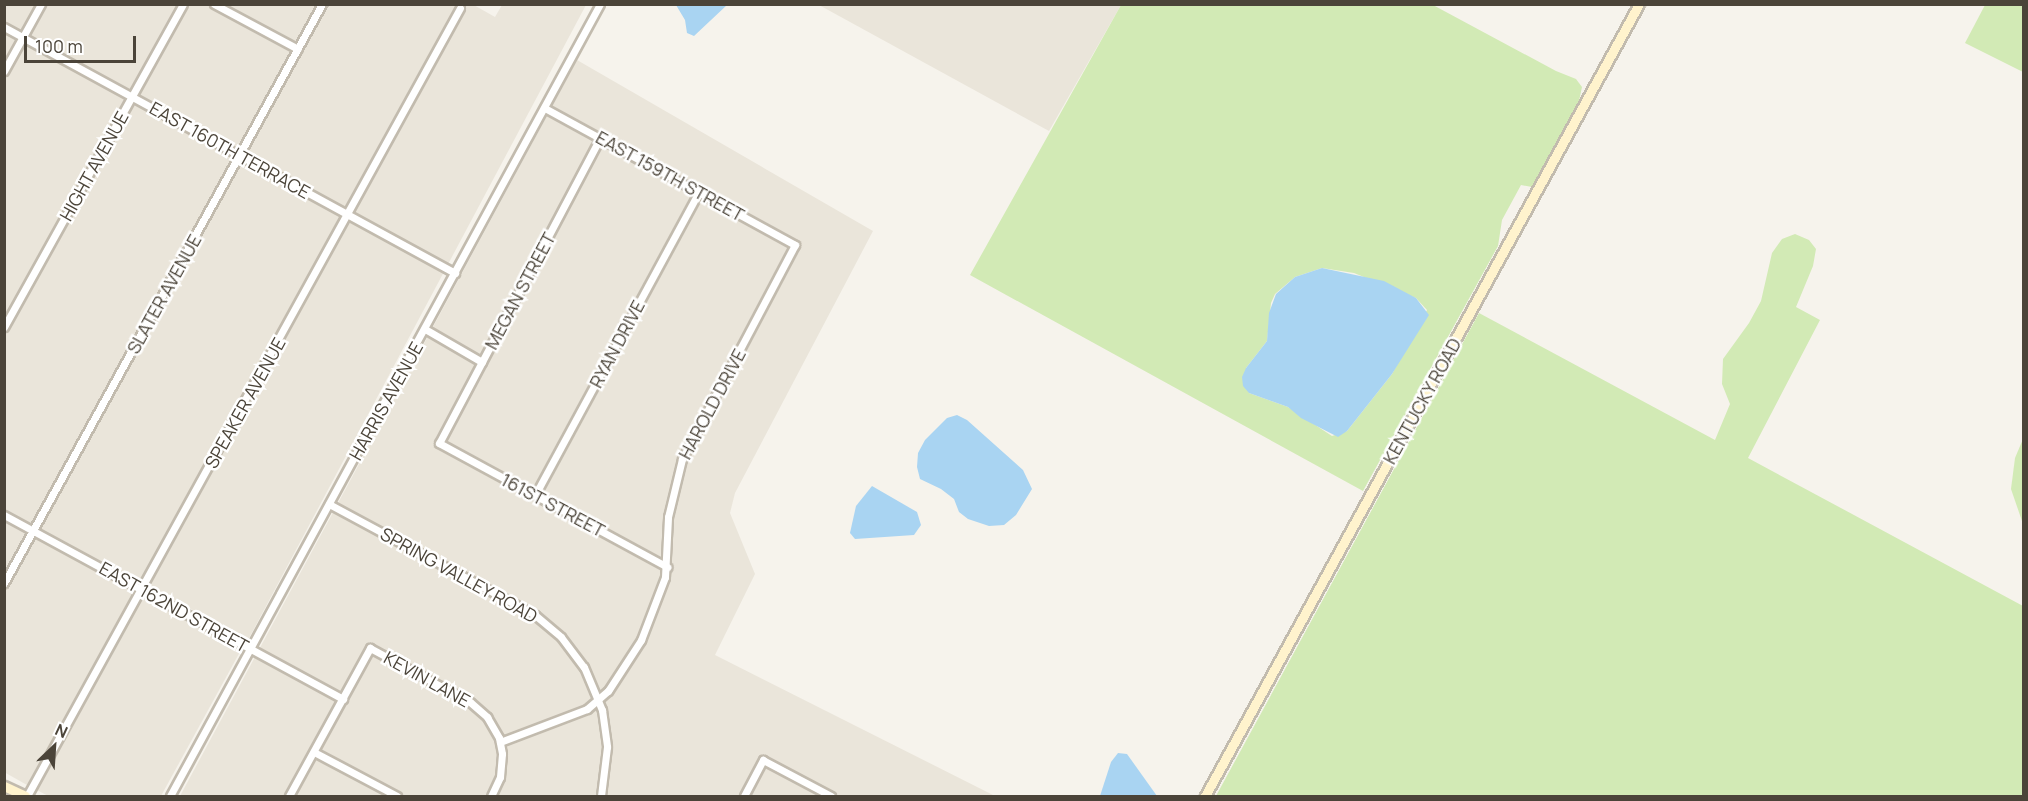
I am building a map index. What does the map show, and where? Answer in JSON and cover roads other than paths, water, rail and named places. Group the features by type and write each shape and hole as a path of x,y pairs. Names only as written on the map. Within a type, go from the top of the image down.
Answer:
{"street":[{"path":"4,71 41,4"},
{"name":"HIGHT AVENUE","path":"4,327 183,4"},
{"path":"214,4 297,50"},
{"name":"SLATER AVENUE","path":"4,583 322,4"},
{"name":"HARRIS AVENUE","path":"170,796 600,4"},
{"name":"KENTUCKY ROAD","path":"1205,796 1639,4"},
{"name":"SPEAKER AVENUE","path":"26,796 142,590 460,8"},
{"name":"EAST 160TH TERRACE","path":"4,27 455,273"},
{"name":"EAST 159TH STREET","path":"545,108 795,244"},
{"name":"MEGAN STREET","path":"439,443 600,138"},
{"name":"RYAN DRIVE","path":"535,495 699,192"},
{"name":"HAROLD DRIVE","path":"599,700 641,640 659,599 667,567 668,517 682,459 795,244"},
{"path":"424,329 482,362"},
{"name":"161ST STREET","path":"439,443 667,567"},
{"name":"SPRING VALLEY ROAD","path":"329,504 535,615 561,637 574,653 599,700 608,747 601,796"},
{"name":"EAST 162ND STREET","path":"4,515 343,699"},
{"name":"KEVIN LANE","path":"343,699 370,648 470,702 487,717 500,742 502,767 491,796"},
{"path":"289,796 343,699"},
{"path":"500,742 575,715 599,700"},
{"path":"314,752 398,796"},
{"path":"744,796 763,760 831,796"},
{"path":"4,786 26,796"}],"water":[{"path":"676,5 727,5 694,36 687,33 685,20"},
{"path":"1322,268 1384,281 1416,298 1429,315 1392,374 1347,431 1338,437 1301,418 1288,407 1249,393 1243,386 1242,377 1246,368 1267,341 1269,313 1276,294 1295,277"},
{"path":"957,415 967,420 1023,470 1032,489 1016,515 1004,525 989,526 968,519 959,512 954,499 941,489 920,479 917,467 918,453 925,440 947,418"},
{"path":"872,486 917,512 921,525 914,535 855,539 850,533 856,506"},
{"path":"1118,753 1127,754 1157,796 1100,796 1111,762"}]}
